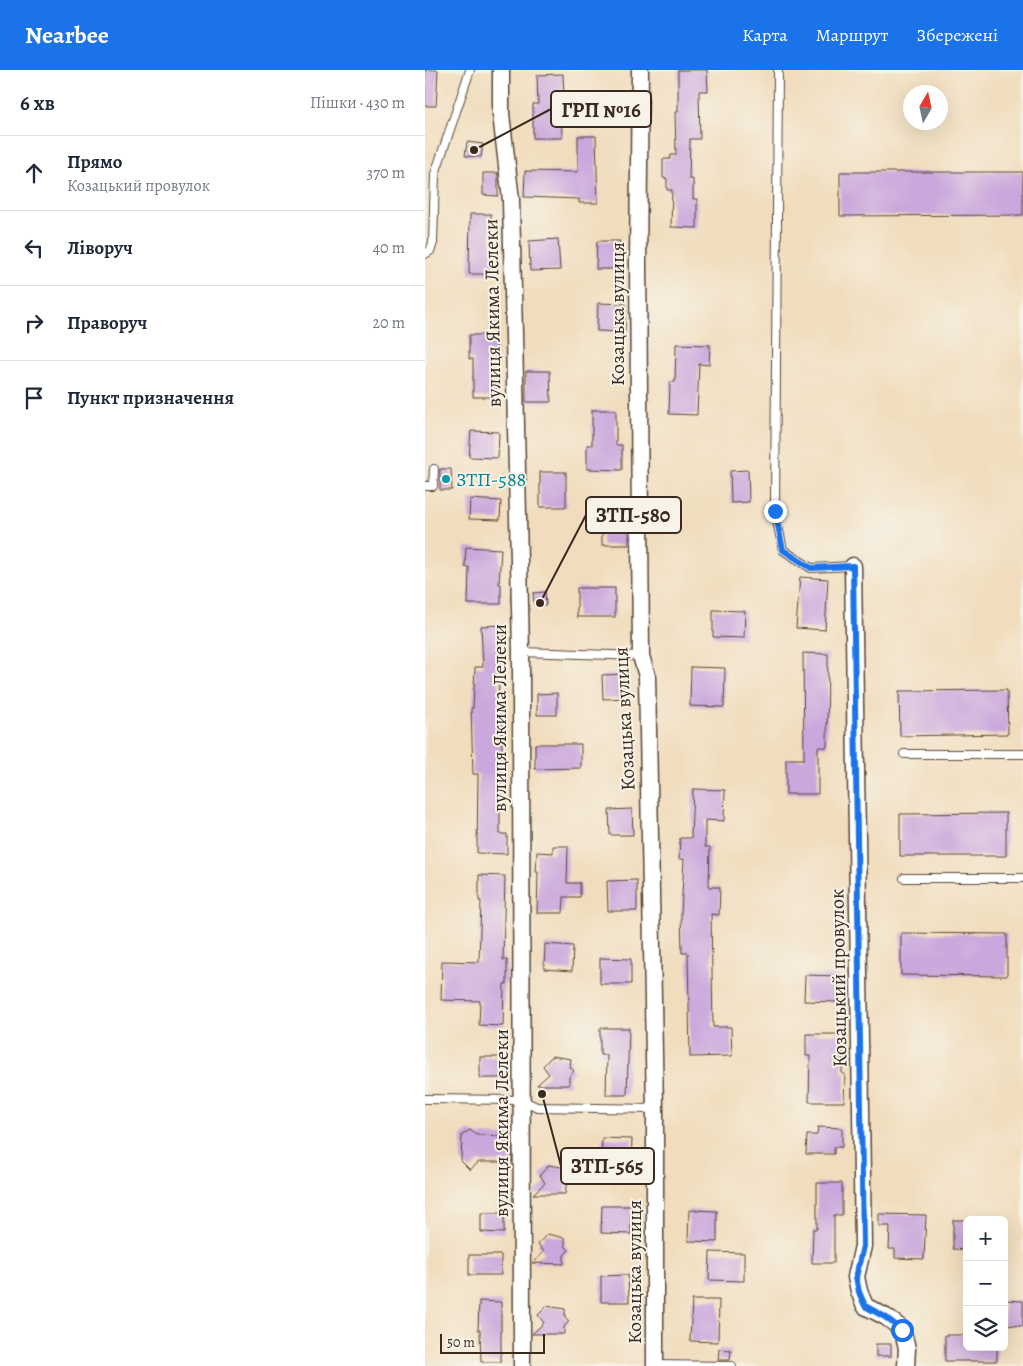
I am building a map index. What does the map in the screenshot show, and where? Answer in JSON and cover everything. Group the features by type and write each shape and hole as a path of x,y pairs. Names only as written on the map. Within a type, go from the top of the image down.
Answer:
{"street":[{"name":"вулиця Якима Лелеки","path":"501,70 501,114 511,200 521,652 522,1366"},
{"name":"Козацька вулиця","path":"640,70 638,273 641,656 647,676 655,1109 655,1366"},
{"name":"Козацький провулок","path":"853,566 863,1246 856,1277 859,1292 865,1306 885,1317 902,1330 907,1348 906,1366"}],"lane":[{"path":"425,254 430,251 433,243 435,174 471,70"},
{"path":"778,70 775,511 783,550 811,568 853,566"},
{"path":"425,486 433,486 434,469"},
{"path":"521,652 641,656"},
{"path":"904,754 1023,754"},
{"path":"905,878 1023,878"},
{"path":"425,1099 522,1100 537,1107 655,1109"},
{"path":"655,1366 732,1366"}],"building":[{"path":"425,70 438,70 436,106 425,106"},
{"path":"678,70 707,70 708,91 699,91 700,139 690,139 689,179 693,179 693,199 697,199 697,228 671,227 672,190 667,190 667,179 663,178 663,159 670,159 671,155 676,155 675,112 678,112"},
{"path":"563,74 564,98 561,98 562,138 533,138 533,104 538,104 537,75"},
{"path":"578,136 596,136 598,203 579,203 579,199 524,197 525,171 578,172"},
{"path":"467,142 483,144 481,157 465,156"},
{"path":"840,172 1023,172 1023,215 840,216"},
{"path":"483,173 498,173 498,196 483,195"},
{"path":"470,214 491,214 493,274 469,274"},
{"path":"558,239 560,270 530,271 529,241"},
{"path":"597,241 620,241 619,269 596,269"},
{"path":"598,303 626,304 625,332 597,331"},
{"path":"469,335 496,335 497,397 473,397 473,359 469,359"},
{"path":"676,344 710,345 709,365 699,364 697,415 669,414 670,382 675,382"},
{"path":"526,371 550,371 551,402 526,402"},
{"path":"592,410 616,410 616,445 622,445 622,470 587,469 587,445 592,445"},
{"path":"471,431 499,432 498,458 469,457"},
{"name":"ЗТП-588","path":"440,469 451,469 452,490 440,490"},
{"path":"748,470 749,502 731,503 730,471"},
{"path":"540,472 566,472 566,507 540,507"},
{"path":"470,499 501,501 500,520 469,519"},
{"path":"602,506 629,506 629,545 602,545"},
{"path":"466,547 501,549 499,584 501,584 501,604 468,604 469,567 465,567"},
{"path":"800,577 828,579 825,630 796,628"},
{"path":"577,588 615,588 615,617 577,617"},
{"path":"545,592 546,605 534,605 533,593"},
{"path":"713,610 745,611 744,638 713,637"},
{"path":"504,625 505,652 500,652 498,707 502,707 500,834 507,834 507,854 477,853 478,774 473,774 471,708 473,708 475,667 483,667 481,626"},
{"path":"803,653 828,654 827,747 818,747 818,794 786,794 786,759 804,759"},
{"path":"691,667 725,668 724,707 690,706"},
{"path":"627,674 628,698 603,699 602,675"},
{"path":"1007,690 1008,734 900,736 899,691"},
{"path":"557,693 557,715 537,715 537,694"},
{"path":"535,744 581,744 581,768 535,769"},
{"path":"693,789 725,790 724,821 705,820 705,847 710,847 709,887 720,887 719,915 711,914 713,1027 731,1027 732,1056 690,1057 688,953 682,953 681,914 684,859 679,859 680,838 691,838"},
{"path":"632,809 633,835 610,835 609,810"},
{"path":"1006,813 1006,856 900,856 900,814"},
{"path":"553,846 568,846 567,883 580,883 580,897 564,897 563,913 537,913 537,852 553,853"},
{"path":"479,875 505,876 503,960 507,960 507,984 504,984 503,1026 479,1025 480,1001 441,1000 442,961 479,962 481,901 479,901"},
{"path":"637,880 637,911 608,911 607,881"},
{"path":"901,933 1007,934 1007,976 901,975"},
{"path":"545,944 573,946 572,971 544,969"},
{"path":"600,958 631,959 631,984 600,984"},
{"path":"805,975 838,976 837,1002 804,1001"},
{"path":"600,1028 629,1028 627,1095 606,1095 607,1055 600,1055"},
{"path":"806,1034 843,1034 842,1074 845,1074 844,1102 809,1102 810,1056 806,1056"},
{"path":"552,1056 571,1059 570,1067 574,1071 569,1077 569,1085 537,1085 549,1074 543,1066"},
{"path":"480,1057 505,1057 505,1078 480,1078"},
{"path":"818,1127 842,1128 842,1147 834,1147 834,1154 806,1154 807,1135 817,1135"},
{"path":"470,1130 477,1135 512,1136 512,1162 479,1162 470,1170 461,1161 462,1135"},
{"path":"602,1138 632,1139 631,1165 601,1163"},
{"path":"549,1165 567,1168 567,1177 570,1181 566,1186 565,1194 533,1194 545,1183 540,1175"},
{"path":"817,1183 842,1183 842,1215 834,1215 834,1263 812,1263 813,1229 817,1229"},
{"path":"602,1206 631,1206 631,1234 601,1233"},
{"path":"689,1210 717,1211 717,1242 688,1241"},
{"path":"481,1213 504,1213 504,1233 481,1232"},
{"path":"879,1214 926,1215 924,1259 895,1258 895,1249 889,1249 890,1226 879,1226"},
{"path":"953,1220 963,1220 963,1250 953,1249"},
{"path":"547,1234 565,1238 565,1246 569,1250 564,1255 564,1264 532,1263 544,1252 538,1244"},
{"path":"710,1252 744,1253 744,1281 709,1280"},
{"path":"469,1255 501,1255 501,1275 469,1275"},
{"path":"628,1275 629,1302 601,1302 601,1276"},
{"path":"692,1300 719,1300 718,1342 690,1341"},
{"path":"1008,1300 1023,1301 1023,1326 1008,1325"},
{"path":"479,1301 501,1302 501,1362 481,1362 480,1330 478,1330"},
{"path":"547,1306 565,1309 565,1317 569,1321 564,1327 564,1334 532,1334 544,1323 538,1315"},
{"path":"945,1335 963,1335 963,1351 997,1351 997,1361 945,1361"},
{"path":"876,1344 891,1344 891,1356 876,1356"},
{"path":"719,1349 731,1350 730,1360 718,1360"}],"place":[{"name":"ГРП №16","path":"474,150"},
{"name":"ЗТП-588","path":"446,479"},
{"name":"ЗТП-580","path":"540,603"},
{"name":"ЗТП-565","path":"542,1094"}],"route":[{"path":"775,511 783,550 811,568 853,566 863,1246 856,1277 859,1292 865,1306 885,1317 902,1330"}]}
